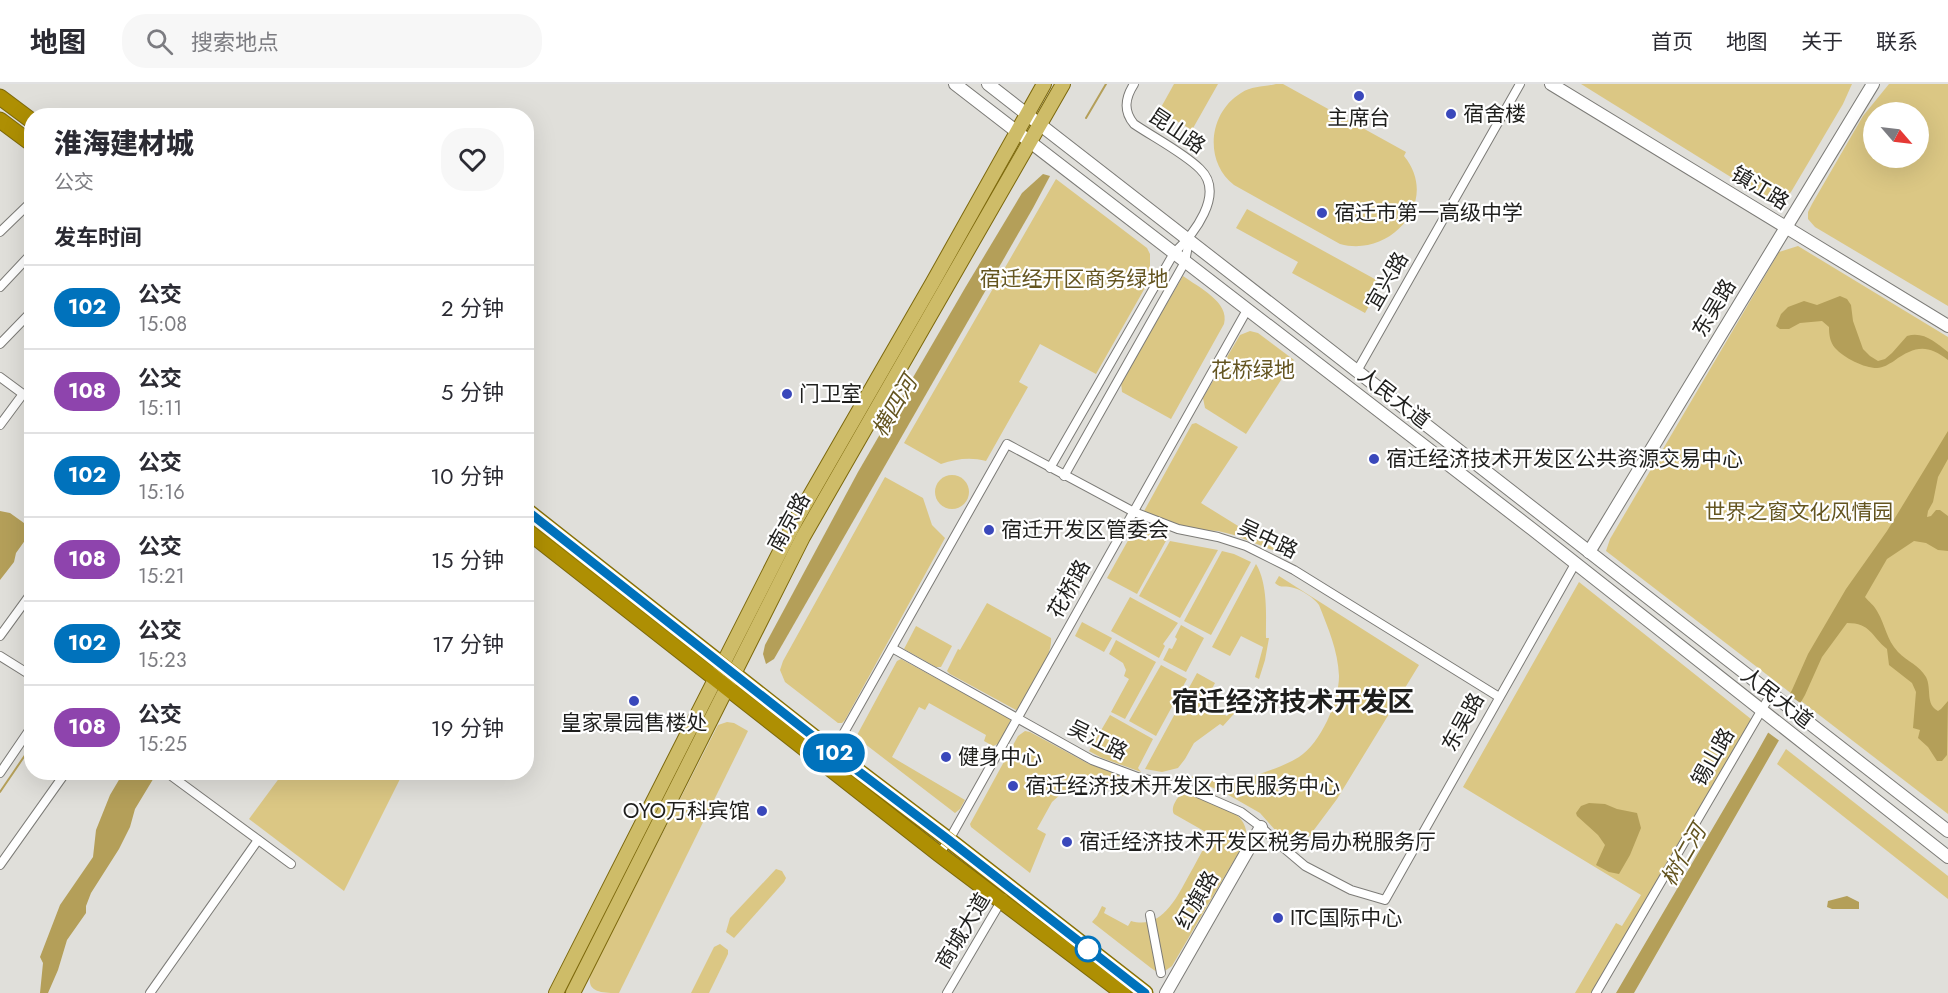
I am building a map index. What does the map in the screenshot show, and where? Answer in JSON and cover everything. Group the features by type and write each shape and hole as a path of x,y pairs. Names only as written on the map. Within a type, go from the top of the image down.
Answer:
{"highway":[{"path":"0,96 24,115"},
{"path":"0,120 24,138"},
{"path":"534,516 833,752 949,840 1006,894 1123,993"},
{"path":"534,537 939,854 1006,894 1145,993"}],"main road":[{"name":"人民大道","path":"956,84 1575,564 1948,857"},
{"name":"人民大道","path":"988,84 1948,831"},
{"name":"南京路","path":"573,993 796,520 1044,84"},
{"name":"南京路","path":"728,668 1063,84"},
{"name":"镇江路","path":"1551,84 1948,326"},
{"name":"东吴路","path":"1587,550 1864,84"},
{"name":"东吴路","path":"1782,225 1873,84"},
{"name":"南京路","path":"556,993 721,683"},
{"path":"1831,765 1843,750"},
{"name":"红旗路","path":"1166,993 1261,827"}],"street":[{"name":"昆山路","path":"1134,84 1126,100 1129,118 1134,124 1201,170 1209,186 1210,198 1206,209 1189,239"},
{"name":"宜兴路","path":"1357,371 1520,84"},
{"path":"0,232 24,209"},
{"path":"1050,468 1174,253 1189,239"},
{"path":"1064,476 1185,262 1189,239"},
{"path":"0,287 24,262"},
{"name":"花桥路","path":"939,854 949,840 1247,310"},
{"path":"0,344 24,319"},
{"path":"0,377 24,393"},
{"path":"0,425 24,398"},
{"name":"吴中路","path":"892,648 1006,444 1134,512 1178,529 1218,537 1246,546 1293,570 1499,697"},
{"name":"东吴路","path":"1385,900 1575,564"},
{"path":"0,636 24,603"},
{"path":"833,752 892,648"},
{"name":"吴江路","path":"892,648 1092,760 1140,778 1186,788 1241,812 1305,866 1351,890 1385,900"},
{"path":"0,656 24,671"},
{"name":"锡山路","path":"1601,993 1763,712 1771,694"},
{"name":"锡山路","path":"1596,993 1763,712"},
{"path":"0,773 24,738"},
{"path":"0,865 60,780"},
{"path":"177,780 291,864"},
{"path":"150,993 258,840"},
{"name":"商城大道","path":"947,993 1006,894"},
{"path":"1150,915 1161,973"}],"green space":[{"path":"1174,84 1218,84 1192,130 1159,111"},
{"path":"1283,84 1406,152 1404,156 1414,173 1417,191 1413,207 1405,222 1392,234 1377,242 1359,246 1340,244 1234,185 1224,175 1214,151 1216,125 1222,113 1241,93"},
{"path":"1581,84 1852,84 1843,104 1791,192 1781,201 1771,202"},
{"path":"1889,84 1948,84 1948,306 1815,227 1808,219 1808,212 1863,116 1863,168 1929,168 1929,102 1874,102"},
{"name":"宿迁经开区商务绿地","path":"1056,179 1147,248 1150,254 1150,279 1096,374 1040,344 1019,382 1028,387 986,461 963,459 941,464 904,443"},
{"path":"1247,209 1382,283 1365,313 1292,273 1298,262 1236,228"},
{"name":"世界之窗文化风情园","path":"1798,246 1948,337 1948,814 1606,551 1610,539 1779,252"},
{"name":"宿迁经开区商务绿地","path":"1183,276 1218,302 1225,316 1224,324 1171,419 1122,392 1121,382"},
{"name":"花桥绿地","path":"1250,331 1258,333 1294,360 1246,434 1205,408 1203,398 1240,335"},
{"path":"1196,423 1238,447 1201,503 1285,555 1234,535 1218,531 1186,529 1143,513 1192,424"},
{"path":"952,475 964,480 969,492 964,504 952,509 940,504 935,492 940,480"},
{"path":"885,477 923,498 932,525 945,538 845,720 838,723 785,682 780,670"},
{"path":"1135,528 1167,539 1137,594 1107,578"},
{"path":"1170,541 1218,550 1180,618 1139,596"},
{"path":"1222,551 1251,562 1211,635 1184,621"},
{"path":"1256,564 1263,581 1266,638 1269,638 1259,679 1255,677 1263,647 1241,636 1230,656 1212,647"},
{"path":"1279,576 1419,665 1337,799 1299,850 1283,839 1260,813 1225,793 1192,781 1190,778 1195,775 1230,784 1278,767 1307,751 1327,721 1336,697 1339,676 1332,639 1317,602 1301,591 1277,585 1275,583"},
{"path":"1579,582 1751,719 1592,993 1575,993 1616,923 1622,926 1641,895 1463,787"},
{"path":"1130,597 1178,623 1163,644 1165,646 1159,658 1111,631"},
{"path":"987,603 1051,638 1045,663 1016,710 947,671"},
{"path":"1082,622 1112,638 1104,652 1075,636"},
{"path":"1181,625 1204,638 1186,672 1163,660 1169,648 1172,649"},
{"path":"916,626 952,646 941,667 936,667 904,649"},
{"path":"1116,640 1156,662 1125,719 1111,712 1129,679 1124,676 1126,670 1123,663 1109,654"},
{"path":"901,659 1011,719 1000,743 993,746 984,741 986,735 929,703 925,710 919,707 892,757 965,800 955,813 856,737 897,661"},
{"path":"1161,665 1187,679 1156,736 1129,721"},
{"path":"1197,673 1215,683 1204,704 1227,716 1245,695 1249,697 1223,726 1220,724 1194,743 1178,768 1162,772 1145,769"},
{"path":"1110,715 1153,739 1138,768 1141,772 1089,751"},
{"path":"727,722 734,723 748,731 619,993 596,990 590,985 591,973 718,725"},
{"path":"1025,731 1087,763 1124,777 1128,782 1123,796 1084,776 1052,802 1037,829 1046,834 1030,873 970,824 1018,736"},
{"path":"1786,749 1948,876 1948,899 1777,764"},
{"path":"278,780 400,780 344,891 249,819"},
{"path":"1184,792 1226,807 1235,813 1246,829 1246,840 1172,966 1162,973 1151,968 1092,922 1102,906 1106,908 1104,913 1128,926 1131,921 1142,923 1159,917 1173,903 1211,835 1174,814 1175,802"},
{"path":"776,869 782,871 786,878 784,882 734,938 726,932 730,918"},
{"path":"720,944 728,950 728,954 709,993 691,993 714,947"}],"shaded area":[{"path":"1043,174 1050,176 1033,208 774,659 766,664 763,654 765,645 858,472 1022,193"},
{"path":"1840,296 1847,299 1851,305 1853,321 1863,349 1878,361 1892,353 1907,336 1913,335 1924,336 1939,345 1948,352 1948,360 1934,351 1921,349 1908,352 1884,367 1872,368 1854,362 1839,352 1831,341 1829,327 1822,321 1800,323 1789,329 1780,329 1776,326 1781,314 1788,307 1804,301 1817,305"},
{"path":"1948,431 1948,459 1938,477 1933,502 1927,517 1936,510 1948,516 1948,551 1938,550 1926,543 1914,541 1887,559 1865,597 1876,609 1894,647 1926,677 1931,704 1934,708 1938,711 1948,701 1947,755 1942,761 1937,761 1928,747 1918,738 1920,730 1913,728 1916,692 1912,683 1889,665 1887,649 1866,628 1847,623 1822,657 1805,695 1634,993 1616,993 1755,756 1792,690 1808,654 1846,589 1887,531"},
{"path":"0,511 10,513 24,523 24,542 16,553 14,562 0,580"},
{"path":"119,780 153,780 135,809 130,827 119,849 91,893 86,913 67,940 48,993 40,993 43,963 40,957 60,905 93,857 96,830 110,795"},
{"path":"1589,803 1605,804 1637,813 1641,828 1619,874 1596,865 1605,845 1576,813 1581,806"},
{"path":"1847,896 1859,902 1859,909 1827,907 1828,901"}],"pier":[{"path":"1788,694 1803,705 1781,742 1766,731"}],"waterway":[{"name":"横四河","path":"1086,118 1106,84"},
{"path":"0,792 24,757"}],"bus line":[{"name":"102","path":"534,516 833,752 1145,993"}],"place":[{"name":"主席台","path":"1359,96"},
{"name":"宿舍楼","path":"1451,114"},
{"name":"宿迁市第一高级中学","path":"1322,213"},
{"name":"门卫室","path":"787,394"},
{"name":"宿迁经济技术开发区公共资源交易中心","path":"1374,459"},
{"name":"宿迁开发区管委会","path":"989,530"},
{"name":"皇家景园售楼处","path":"634,701"},
{"name":"健身中心","path":"946,757"},
{"name":"宿迁经济技术开发区市民服务中心","path":"1013,786"},
{"name":"OYO万科宾馆","path":"762,811"},
{"name":"宿迁经济技术开发区税务局办税服务厅","path":"1067,842"},
{"name":"ITC国际中心","path":"1278,918"}],"district":[{"name":"宿迁经济技术开发区","path":"1293,701"}],"water label":[{"name":"树仁河","path":"1683,855"}]}
